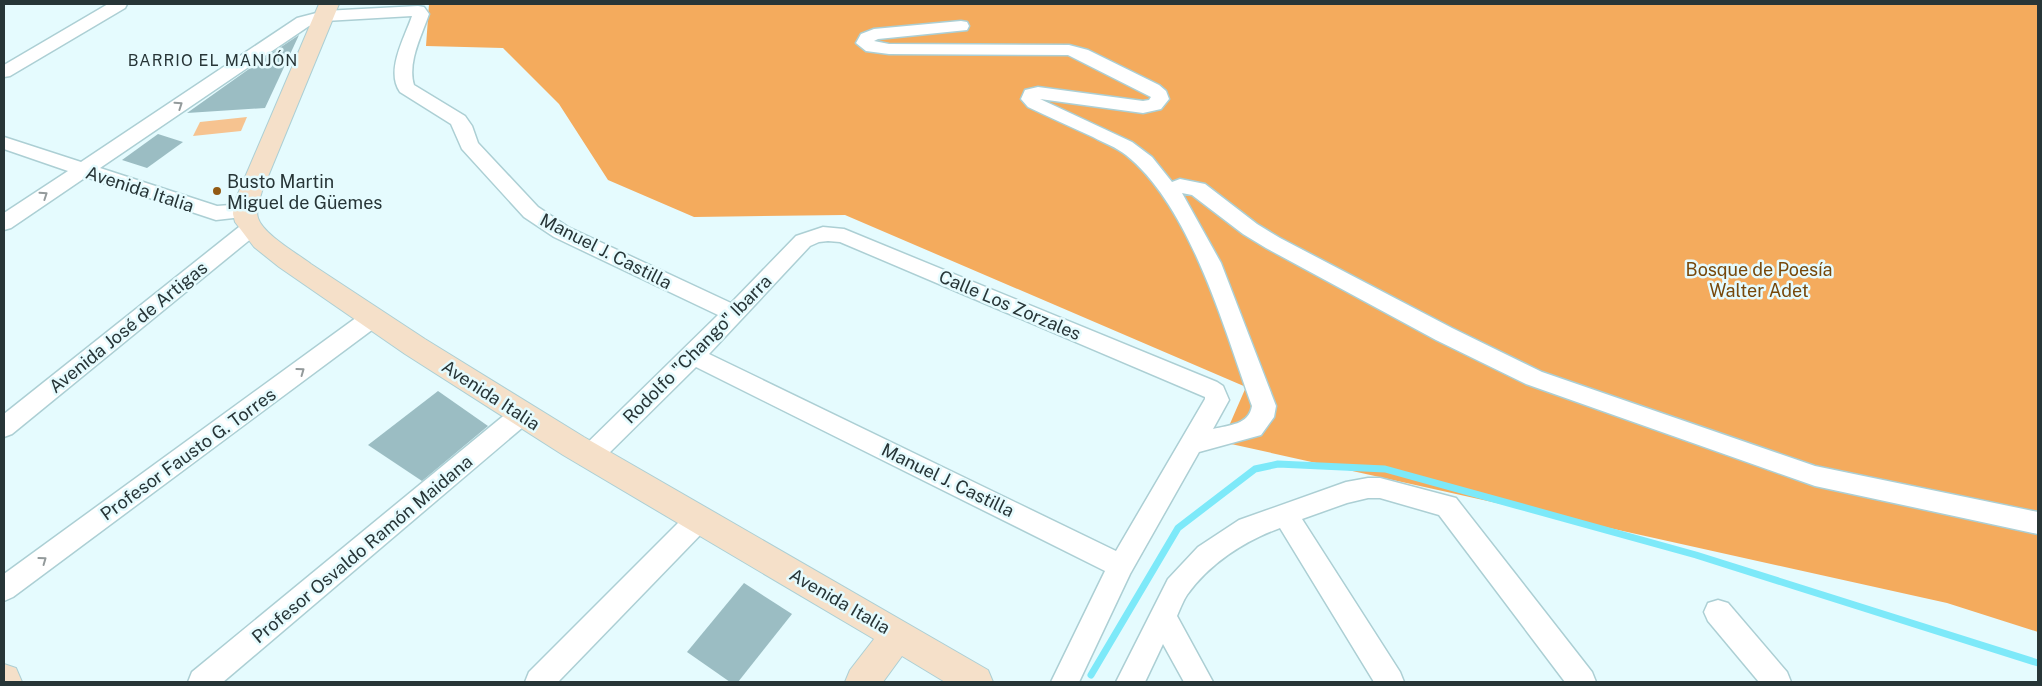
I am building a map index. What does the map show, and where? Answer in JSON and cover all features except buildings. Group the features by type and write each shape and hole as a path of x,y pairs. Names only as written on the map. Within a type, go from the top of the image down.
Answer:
{"main road":[{"path":"248,219 250,191 326,10"},
{"name":"Avenida Italia","path":"248,219 272,248 372,318 521,416 976,682"},
{"path":"862,682 898,635"}],"street":[{"path":"4,72 119,4"},
{"path":"4,223 292,29 326,10"},
{"name":"Manuel J. Castilla","path":"326,10 418,11 422,14 403,70 403,81 406,88 458,120 463,126 469,145 531,212 561,232 733,313"},
{"path":"961,26 874,34 867,38 865,43 872,47 889,49 1069,50 1082,54 1153,88 1160,95 1160,99 1155,105 1143,107 1038,93 1031,94 1030,99 1034,103 1133,150 1168,191 1202,246 1210,263 1264,406 1262,417 1253,428 1190,445 1121,566 1065,682"},
{"name":"Avenida Italia","path":"4,143 216,213 248,219"},
{"path":"1168,191 1180,186 1198,189 1250,229 1273,243 1444,334 1534,378 1815,476 2038,523"},
{"name":"Avenida José de Artigas","path":"4,427 248,219"},
{"name":"Calle Los Zorzales","path":"804,241 824,233 844,236 1215,392 1217,400 1190,445"},
{"name":"Rodolfo \"Chango\" Ibarra","path":"589,457 693,356 804,241"},
{"name":"Profesor Fausto G. Torres","path":"4,589 372,318"},
{"name":"Manuel J. Castilla","path":"693,356 1121,566"},
{"name":"Profesor Osvaldo Ramón Maidana","path":"202,682 521,416"},
{"path":"1130,682 1177,587 1207,555 1248,528 1346,493 1368,488 1380,488 1447,506 1582,682"},
{"path":"1285,514 1390,682"},
{"path":"539,682 699,519"},
{"path":"1718,612 1777,682"},
{"path":"1163,618 1199,682"}],"shaded area":[{"path":"247,117 241,131 193,136 200,122"}],"green space":[{"name":"Bosque de Poesía Walter Adet","path":"429,4 2038,4 2038,632 1947,603 1222,442 1246,387 845,215 694,217 608,180 559,104 503,48 426,46"}],"waterway":[{"path":"1091,675 1178,528 1255,469 1278,464 1385,469 1696,555 2038,663"}],"place":[{"name":"Busto Martin Miguel de Güemes","path":"217,191"}],"district":[{"name":"BARRIO EL MANJÓN","path":"213,60"}]}
